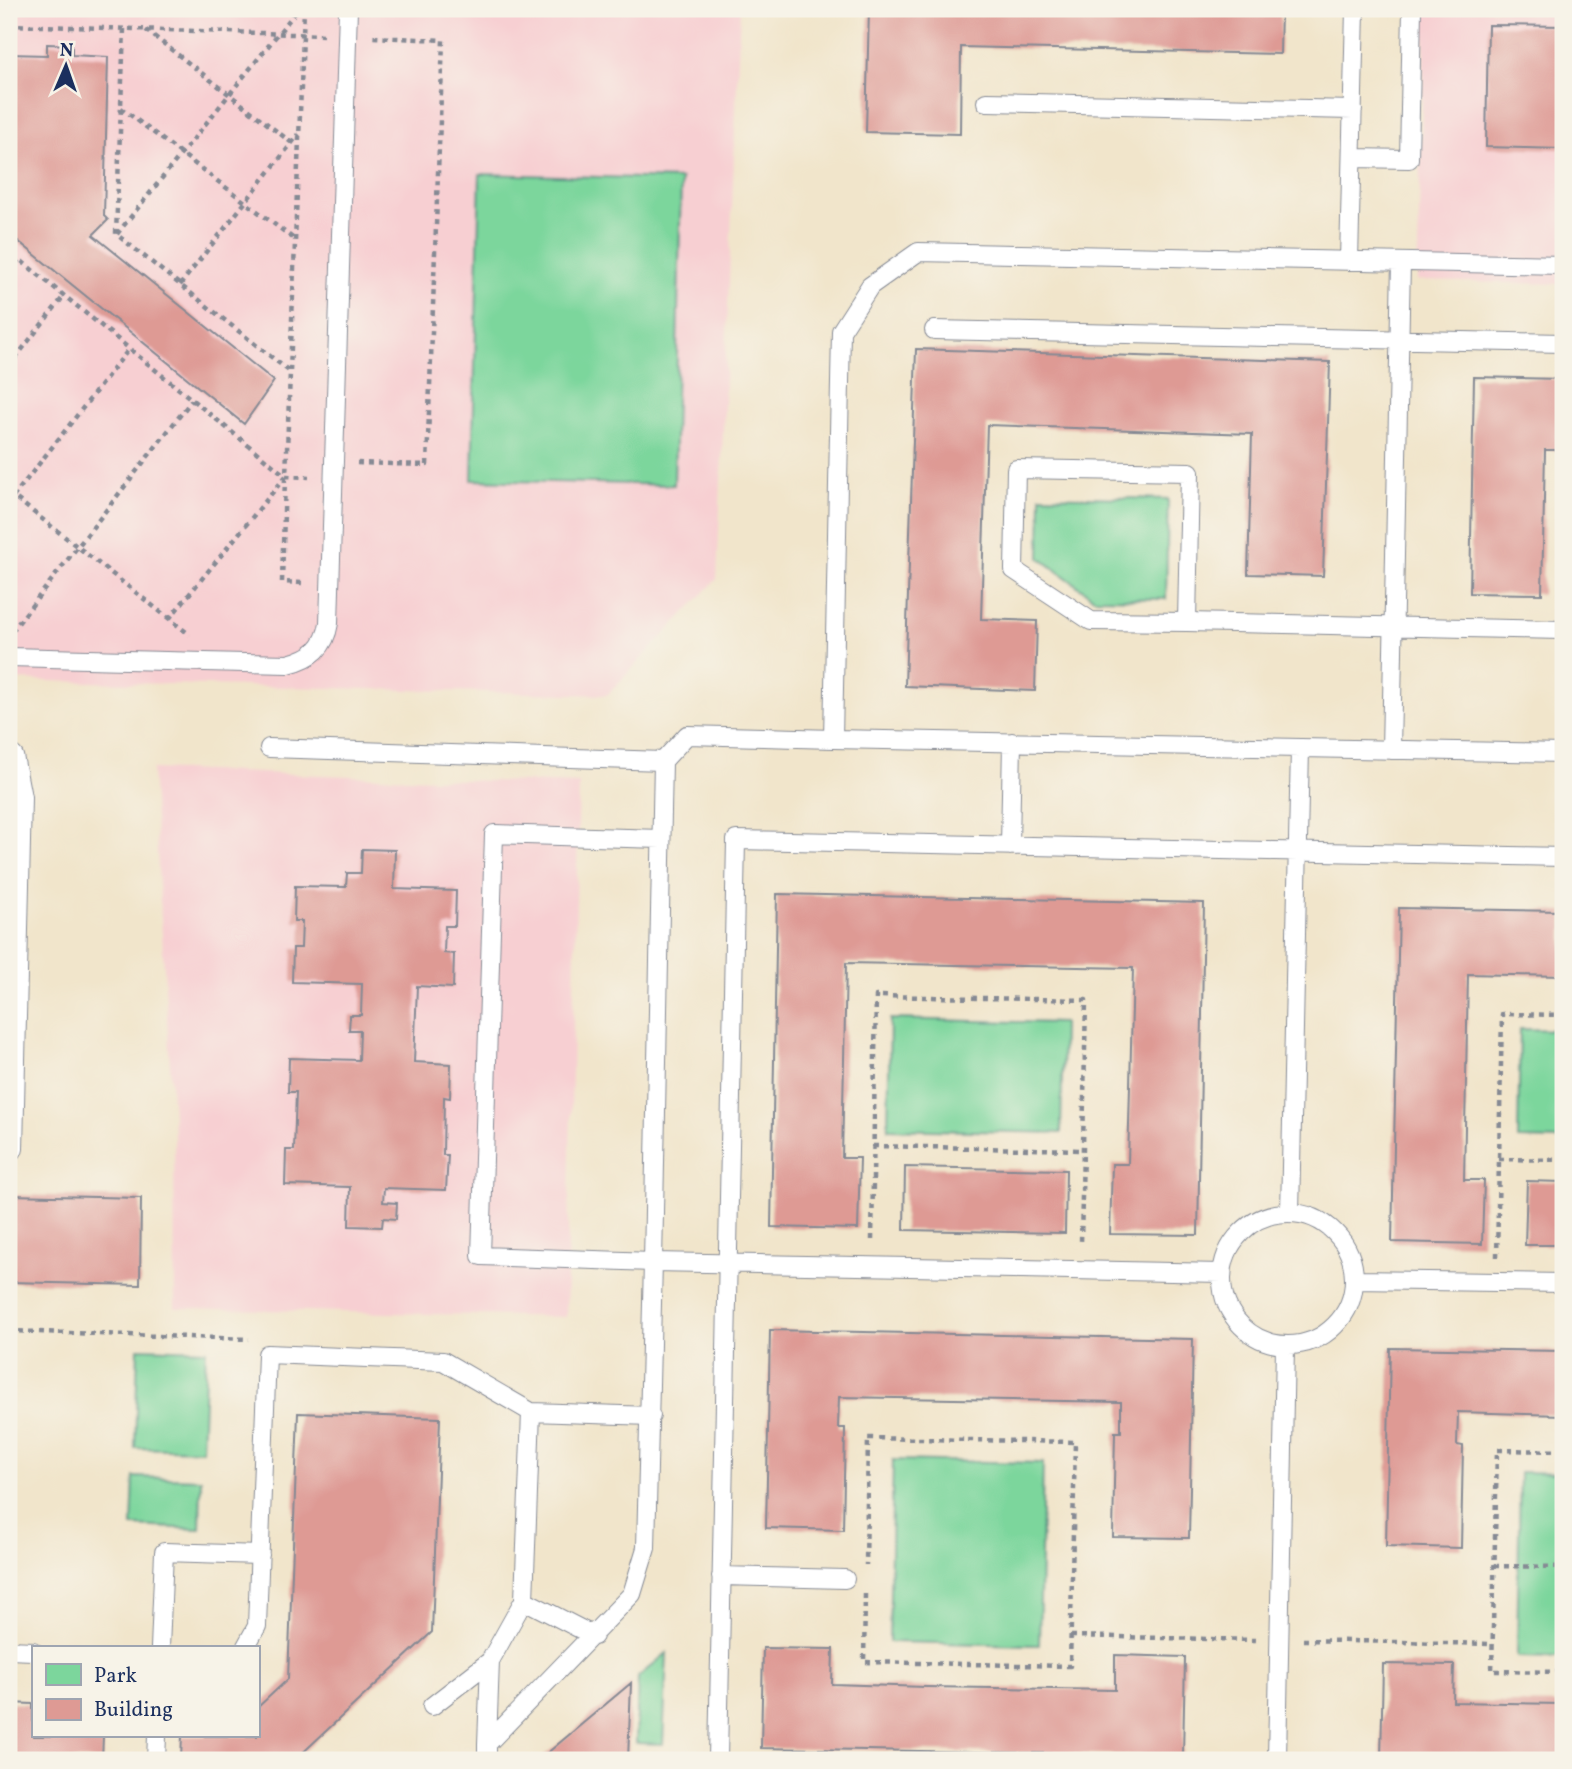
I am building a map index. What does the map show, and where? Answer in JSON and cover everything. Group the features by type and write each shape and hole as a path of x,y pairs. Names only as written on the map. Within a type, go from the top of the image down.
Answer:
{"lane":[{"path":"9,657 288,664 312,656 321,647 329,623 348,9"},
{"path":"1349,261 1355,9"},
{"path":"1352,158 1409,159 1412,9"},
{"path":"986,103 1353,110"},
{"path":"833,739 841,331 870,286 918,252 1563,265"},
{"path":"1391,750 1401,262"},
{"path":"933,330 1563,343"},
{"path":"1187,622 1190,472 1016,469 1014,570 1091,621 1563,630"},
{"path":"487,1752 632,1594 646,1548 651,1416 663,761 687,735 1563,753"},
{"path":"1010,846 1012,742"},
{"path":"269,748 663,761"},
{"path":"1290,1213 1300,748"},
{"path":"9,752 14,756 22,797 14,1149"},
{"path":"661,839 494,834 481,1256 1222,1273"},
{"path":"718,1760 736,840 1563,857"},
{"path":"1290,1213 1309,1217 1327,1226 1342,1240 1351,1258 1354,1279 1352,1298 1343,1318 1328,1332 1309,1343 1285,1346 1267,1342 1248,1332 1233,1317 1224,1298 1222,1273 1226,1256 1236,1238 1251,1225 1269,1216 1290,1213"},
{"path":"1354,1279 1563,1283"},
{"path":"1277,1760 1285,1346"},
{"path":"246,1646 257,1626 267,1354 443,1361 531,1412 651,1416"},
{"path":"432,1706 490,1661 524,1600 531,1412"},
{"path":"160,1646 164,1552 260,1555"},
{"path":"721,1576 845,1579"},
{"path":"524,1600 594,1636"},
{"path":"9,1650 32,1651"},
{"path":"487,1752 490,1661"},
{"path":"156,1760 157,1738"}],"path":[{"path":"116,234 298,9"},
{"path":"304,9 282,582 312,583"},
{"path":"116,234 124,29"},
{"path":"146,30 292,144"},
{"path":"121,108 295,240"},
{"path":"180,285 299,134"},
{"path":"116,234 290,371"},
{"path":"9,272 19,259 286,476 315,477"},
{"path":"9,366 64,296"},
{"path":"129,349 11,495 191,636"},
{"path":"9,634 192,400"},
{"path":"169,619 286,476"},
{"path":"871,1265 876,996 1086,1000 1081,1269"},
{"path":"1497,1282 1502,1014 1563,1015"},
{"path":"873,1146 1083,1150"},
{"path":"1499,1159 1563,1160"},
{"path":"9,1331 262,1339 267,1354"},
{"path":"868,1438 1075,1442 1070,1666 864,1662 866,1579 868,1438"},
{"path":"1563,1451 1497,1450 1492,1671 1563,1672"},
{"path":"1494,1566 1563,1567"},
{"path":"845,1579 866,1579"}],"shaded area":[{"path":"9,9 740,9 717,579 607,695 9,680"},
{"path":"1425,9 1563,9 1563,284 1417,281"},
{"path":"152,769 579,784 566,1317 175,1308 174,1133"}],"green space":[{"path":"480,174 681,179 674,485 472,480"},
{"path":"1041,496 1168,499 1166,599 1094,598 1040,558"},
{"path":"890,1019 1063,1023 1061,1133 888,1129"},
{"path":"1520,1029 1563,1030 1563,1140 1518,1139"},
{"path":"138,1348 206,1350 202,1450 135,1448"},
{"path":"893,1460 1043,1463 1039,1645 889,1642"},
{"path":"1520,1472 1563,1473 1563,1658 1517,1657"},
{"path":"134,1477 201,1479 200,1529 132,1526"},
{"path":"667,1653 663,1744 636,1743 638,1677"}],"building":[{"path":"869,9 1281,9 1280,54 961,47 960,134 866,132"},
{"path":"1488,25 1563,26 1563,149 1486,147"},
{"path":"47,44 72,45 72,55 108,57 104,216 108,220 93,235 274,381 244,424 18,241 9,253 9,54 47,55"},
{"path":"916,349 1330,362 1323,576 1248,574 1252,434 987,425 981,619 1037,621 1035,691 905,686"},
{"path":"1474,377 1563,379 1563,450 1545,450 1542,594 1470,593"},
{"path":"362,849 395,850 394,889 456,891 455,926 445,926 444,953 454,954 453,988 417,986 414,1062 451,1064 450,1098 444,1097 443,1155 448,1155 446,1190 384,1188 383,1202 397,1203 396,1219 383,1218 382,1227 349,1226 350,1187 285,1185 286,1150 294,1150 296,1092 288,1092 289,1058 359,1060 360,1030 349,1030 350,1015 361,1015 362,984 292,982 293,948 301,948 302,921 294,921 295,886 346,887 347,873 361,873"},
{"path":"777,894 1204,903 1198,1235 1110,1234 1112,1164 1128,1164 1133,968 846,963 842,1158 860,1158 858,1229 771,1227"},
{"path":"1399,908 1563,911 1563,976 1468,974 1464,1180 1484,1180 1482,1244 1392,1242"},
{"path":"905,1167 1066,1170 1065,1233 904,1230"},
{"path":"1527,1181 1563,1182 1563,1245 1525,1245"},
{"path":"9,1195 141,1198 140,1285 9,1282"},
{"path":"770,1330 1193,1339 1189,1538 1113,1537 1115,1432 1121,1432 1121,1402 839,1397 838,1428 845,1428 843,1530 766,1528"},
{"path":"1390,1348 1563,1351 1563,1415 1458,1412 1457,1445 1463,1446 1461,1548 1386,1546"},
{"path":"298,1413 440,1418 432,1632 295,1760 181,1760 182,1738 259,1738 259,1706 288,1679"},
{"path":"763,1648 833,1649 832,1684 926,1687 1115,1690 1115,1655 1185,1657 1183,1756 761,1748"},
{"path":"1383,1664 1454,1665 1453,1702 1563,1704 1563,1760 1381,1760"},
{"path":"631,1683 628,1760 539,1760"},
{"path":"9,1703 32,1704 32,1738 103,1738 102,1760 9,1760"}]}
